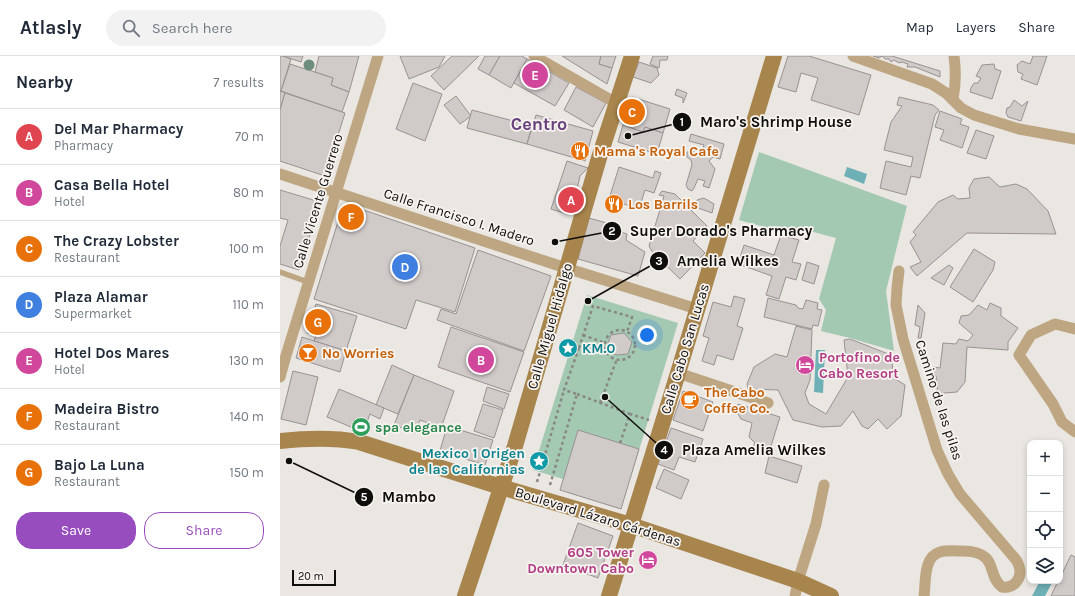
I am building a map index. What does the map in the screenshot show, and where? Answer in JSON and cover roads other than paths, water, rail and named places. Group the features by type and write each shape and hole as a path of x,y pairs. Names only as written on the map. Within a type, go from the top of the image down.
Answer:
{"main road":[{"name":"Calle Miguel Hidalgo","path":"465,596 526,410 566,268 616,103 632,56"},
{"name":"Calle Cabo San Lucas","path":"609,596 774,56"},
{"name":"Boulevard Lázaro Cárdenas","path":"280,441 311,438 345,439 359,442 501,487 631,525 796,589 831,596"}],"street":[{"name":"Calle Vicente Guerrero","path":"280,378 284,359 378,56"},
{"path":"534,56 616,103"},
{"path":"853,56 932,84 953,99 961,108 974,115 1031,132 1075,139"},
{"path":"953,99 956,79 954,56"},
{"name":"Calle Francisco I. Madero","path":"280,174 566,268 697,309"},
{"name":"Camino de las pilas","path":"899,271 896,297 899,324 940,456 948,474 960,494 1012,555 1019,566 1020,572 1015,584 1010,587 1002,587 996,581 984,556 964,551 944,551 937,553 926,568 924,596"},
{"path":"1075,329 1055,324 1031,335 1019,355 1053,404 1062,422 1075,432"},
{"path":"678,373 768,403"},
{"path":"796,589 816,524 824,485"}],"lane":[{"path":"280,272 308,282"}],"water":[{"path":"847,167 867,174 864,184 844,176"},
{"path":"816,350 825,350 823,393 814,392"},
{"path":"1038,584 1051,584 1045,596 1032,596"}],"place":[{"name":"Hotel Dos Mares","path":"535,75"},
{"name":"The Crazy Lobster","path":"632,112"},
{"name":"Maro's Shrimp House","path":"628,136"},
{"name":"Mama's Royal Cafe","path":"580,151"},
{"name":"Del Mar Pharmacy","path":"571,200"},
{"name":"Los Barrils","path":"614,204"},
{"name":"Madeira Bistro","path":"351,217"},
{"name":"Super Dorado's Pharmacy","path":"555,242"},
{"name":"Plaza Alamar","path":"405,267"},
{"name":"Amelia Wilkes","path":"588,301"},
{"name":"Bajo La Luna","path":"318,322"},
{"name":"KM.0","path":"568,348"},
{"name":"No Worries","path":"308,353"},
{"name":"Casa Bella Hotel","path":"481,360"},
{"name":"Portofino de Cabo Resort","path":"805,365"},
{"name":"Plaza Amelia Wilkes","path":"605,397"},
{"name":"The Cabo Coffee Co.","path":"690,400"},
{"name":"spa elegance","path":"361,427"},
{"name":"Mambo","path":"289,461"},
{"name":"Mexico 1 Origen de las Californias","path":"539,461"},
{"name":"605 Tower Downtown Cabo","path":"648,560"}],"district":[{"name":"Centro","path":"539,124"}]}
